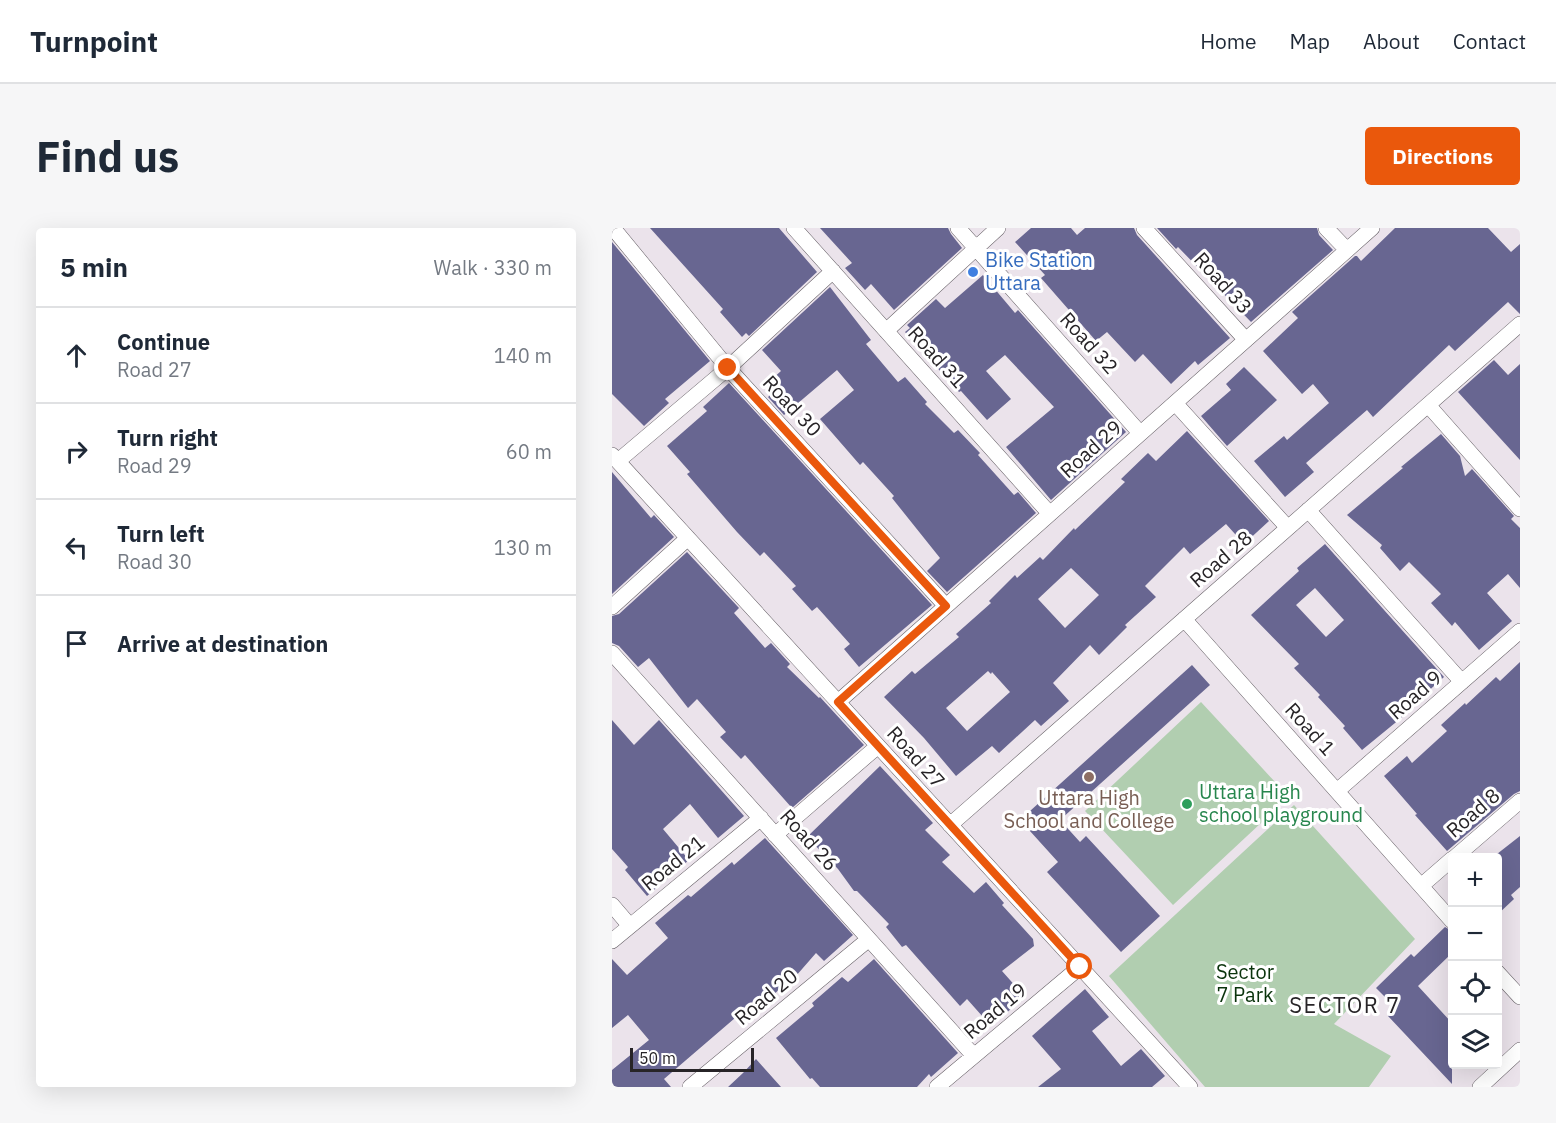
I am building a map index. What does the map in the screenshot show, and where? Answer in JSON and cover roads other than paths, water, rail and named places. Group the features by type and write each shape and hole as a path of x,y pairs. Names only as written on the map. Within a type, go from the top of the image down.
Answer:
{"street":[{"name":"Road 30","path":"613,228 728,368 946,606"},
{"name":"Road 31","path":"794,228 1050,514"},
{"name":"Road 32","path":"958,228 1140,433"},
{"path":"886,331 998,228"},
{"name":"Road 33","path":"1144,228 1246,340"},
{"path":"1326,228 1347,250"},
{"name":"Road 29","path":"838,702 1372,228"},
{"path":"615,458 728,368 833,271"},
{"name":"Road 28","path":"950,825 1520,324"},
{"path":"1175,403 1288,528"},
{"path":"1428,405 1520,509"},
{"name":"Road 27","path":"615,458 1190,1087"},
{"path":"1308,510 1462,682"},
{"path":"612,607 688,538"},
{"name":"Road 1","path":"1184,619 1448,916"},
{"name":"Road 9","path":"1337,791 1518,636"},
{"name":"Road 26","path":"612,653 974,1056"},
{"path":"775,835 878,746"},
{"name":"Road 8","path":"1459,853 1520,801"},
{"name":"Road 21","path":"612,941 760,818"},
{"name":"Road 8","path":"1421,886 1448,862"},
{"path":"612,905 630,926"},
{"name":"Road 20","path":"690,1087 869,939"},
{"name":"Road 19","path":"937,1087 1080,967"},
{"path":"1502,977 1520,997"},
{"path":"1480,1087 1520,1050"}],"place":[{"name":"Bike Station Uttara","path":"973,272"},
{"name":"Uttara High School and College","path":"1089,777"},
{"name":"Uttara High school playground","path":"1187,804"}],"district":[{"name":"SECTOR 7","path":"1345,1005"}],"park label":[{"name":"Sector 7 Park","path":"1245,984"}]}
